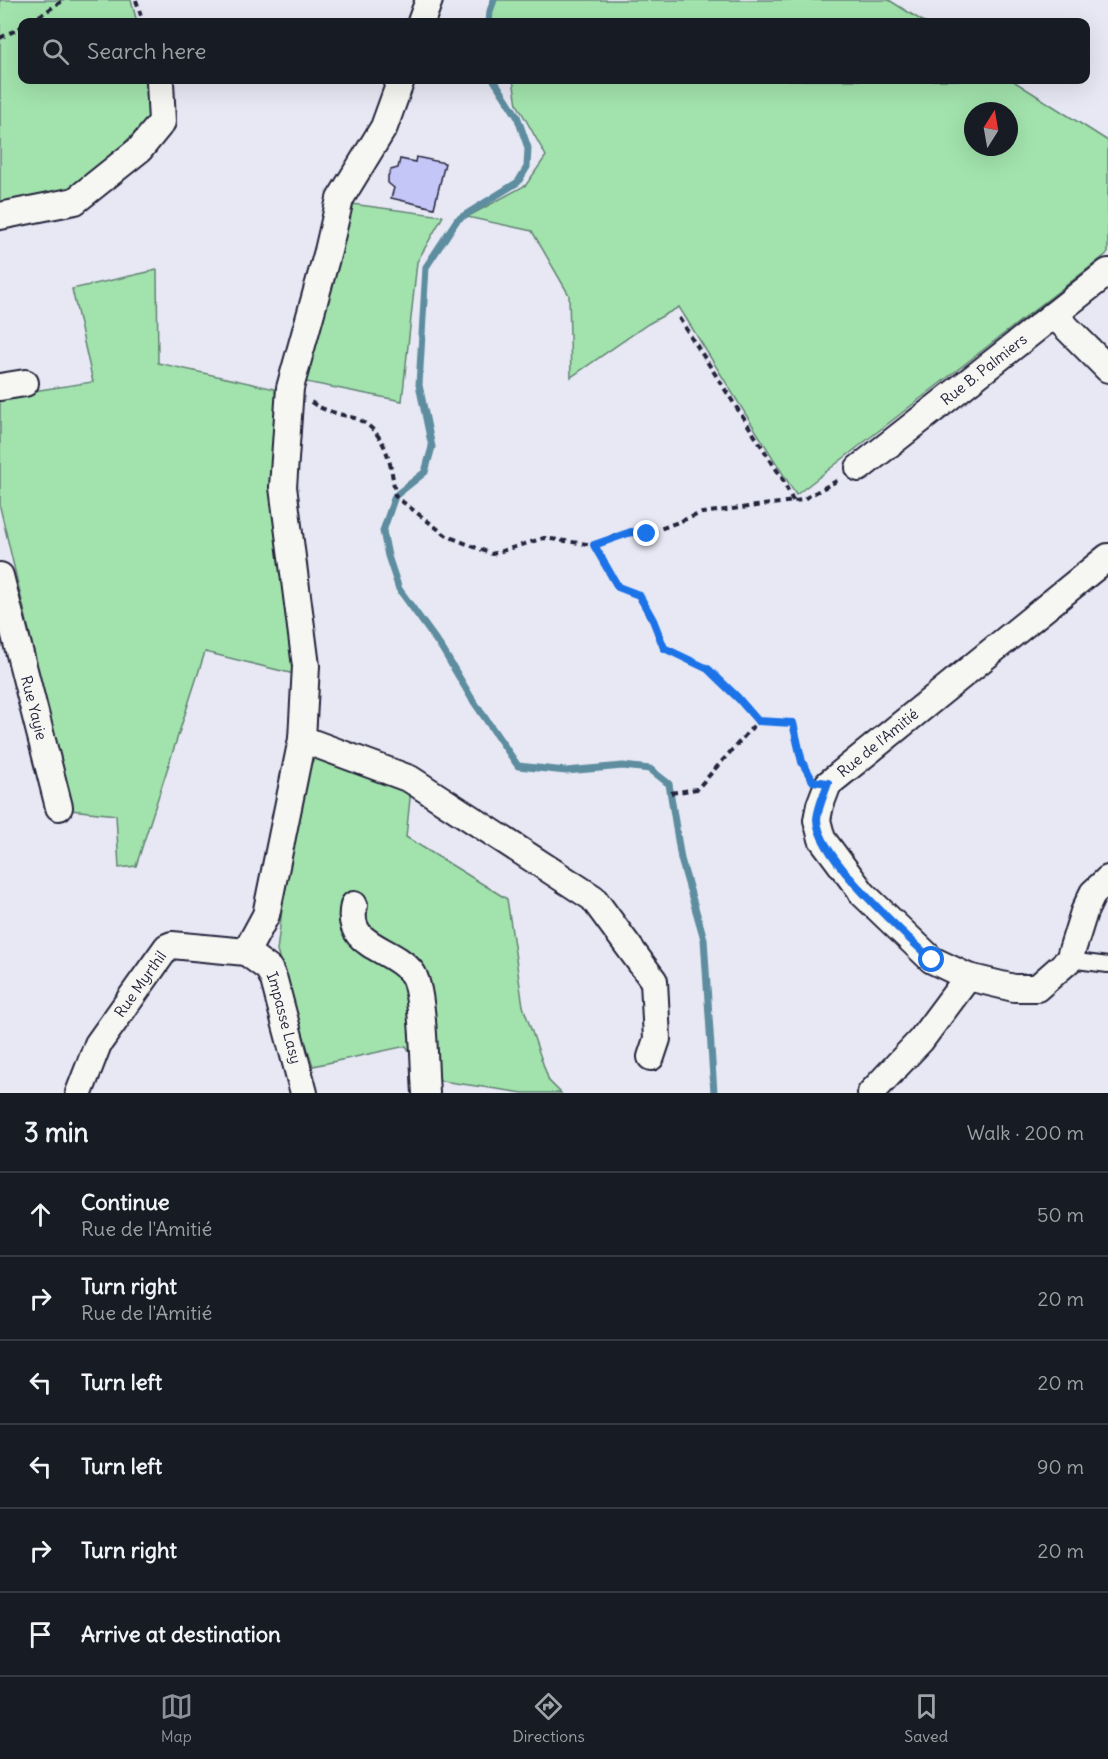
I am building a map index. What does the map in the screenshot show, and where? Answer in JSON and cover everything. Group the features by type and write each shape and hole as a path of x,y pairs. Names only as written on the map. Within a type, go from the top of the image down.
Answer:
{"street":[{"path":"422,18 429,0"},
{"path":"0,216 75,201 140,149 162,122 160,84"},
{"path":"246,952 266,915 302,739 306,666 283,487 290,388 340,199 384,127 400,84"},
{"name":"Rue B. Palmiers","path":"859,468 1108,272"},
{"path":"1054,315 1108,369"},
{"path":"0,387 25,383"},
{"name":"Rue de l'Amitié","path":"1069,960 1037,988 1014,988 968,977 932,960 863,894 822,839 817,820 828,783 1108,557"},
{"name":"Rue Yayie","path":"0,576 59,807"},
{"path":"302,739 410,779 593,898 654,981 657,1039 651,1057"},
{"path":"1069,960 1084,912 1094,893 1108,879"},
{"path":"354,904 351,915 355,931 369,943 404,963 414,975 419,1001 426,1093"},
{"name":"Rue Myrthil","path":"79,1093 98,1044 167,947 172,945 246,952"},
{"name":"Impasse Lasy","path":"246,952 269,969 274,980 304,1093"},
{"path":"871,1093 921,1040 968,977"}],"lane":[{"path":"1069,960 1108,965"}],"path":[{"path":"36,18 64,0"},
{"path":"136,0 142,18"},
{"path":"0,38 18,29"},
{"path":"680,318 782,478 793,501"},
{"path":"290,388 316,407 358,419 373,430 386,448 393,474 395,496 447,536 492,554 544,538 594,545 631,532 647,534 702,513 802,500 859,468"},
{"path":"594,545 618,587 639,595 653,620 664,648 708,669 758,721 793,723 802,762 813,781 828,783"},
{"path":"671,793 697,789 758,721"}],"green space":[{"path":"0,0 131,0 136,18 18,18 18,84 154,84 157,110 71,197 0,208"},
{"path":"495,0 889,0 918,18 491,18"},
{"path":"514,84 1018,84 1108,141 1108,253 796,495 679,307 648,324 571,377 569,295 532,231 467,217 526,185 546,156 517,104"},
{"path":"344,203 443,216 417,262 402,401 301,381"},
{"path":"157,270 158,363 275,389 294,674 205,652 136,866 119,868 116,815 71,810 0,507 0,396 93,382 72,289"},
{"path":"318,751 411,789 406,837 507,899 523,1006 549,1081 561,1093 523,1093 428,1079 406,1046 313,1066 277,951 296,794"}],"building":[{"path":"416,157 445,163 434,208 391,198 394,188 388,183 388,176 391,170 398,168 400,159 415,162"}],"waterway":[{"path":"489,18 494,0"},
{"path":"497,84 517,116 528,148 527,167 518,182 457,220 426,267 419,385 432,447 425,472 395,496 383,531 388,556 399,589 443,650 472,699 518,766 566,771 623,766 650,769 669,784 681,859 704,939 714,1093"}],"route":[{"path":"647,534 631,532 594,545 618,587 639,595 653,620 664,648 708,669 758,721 793,723 802,762 813,781 828,783 817,820 822,839 863,894 932,960"}]}
